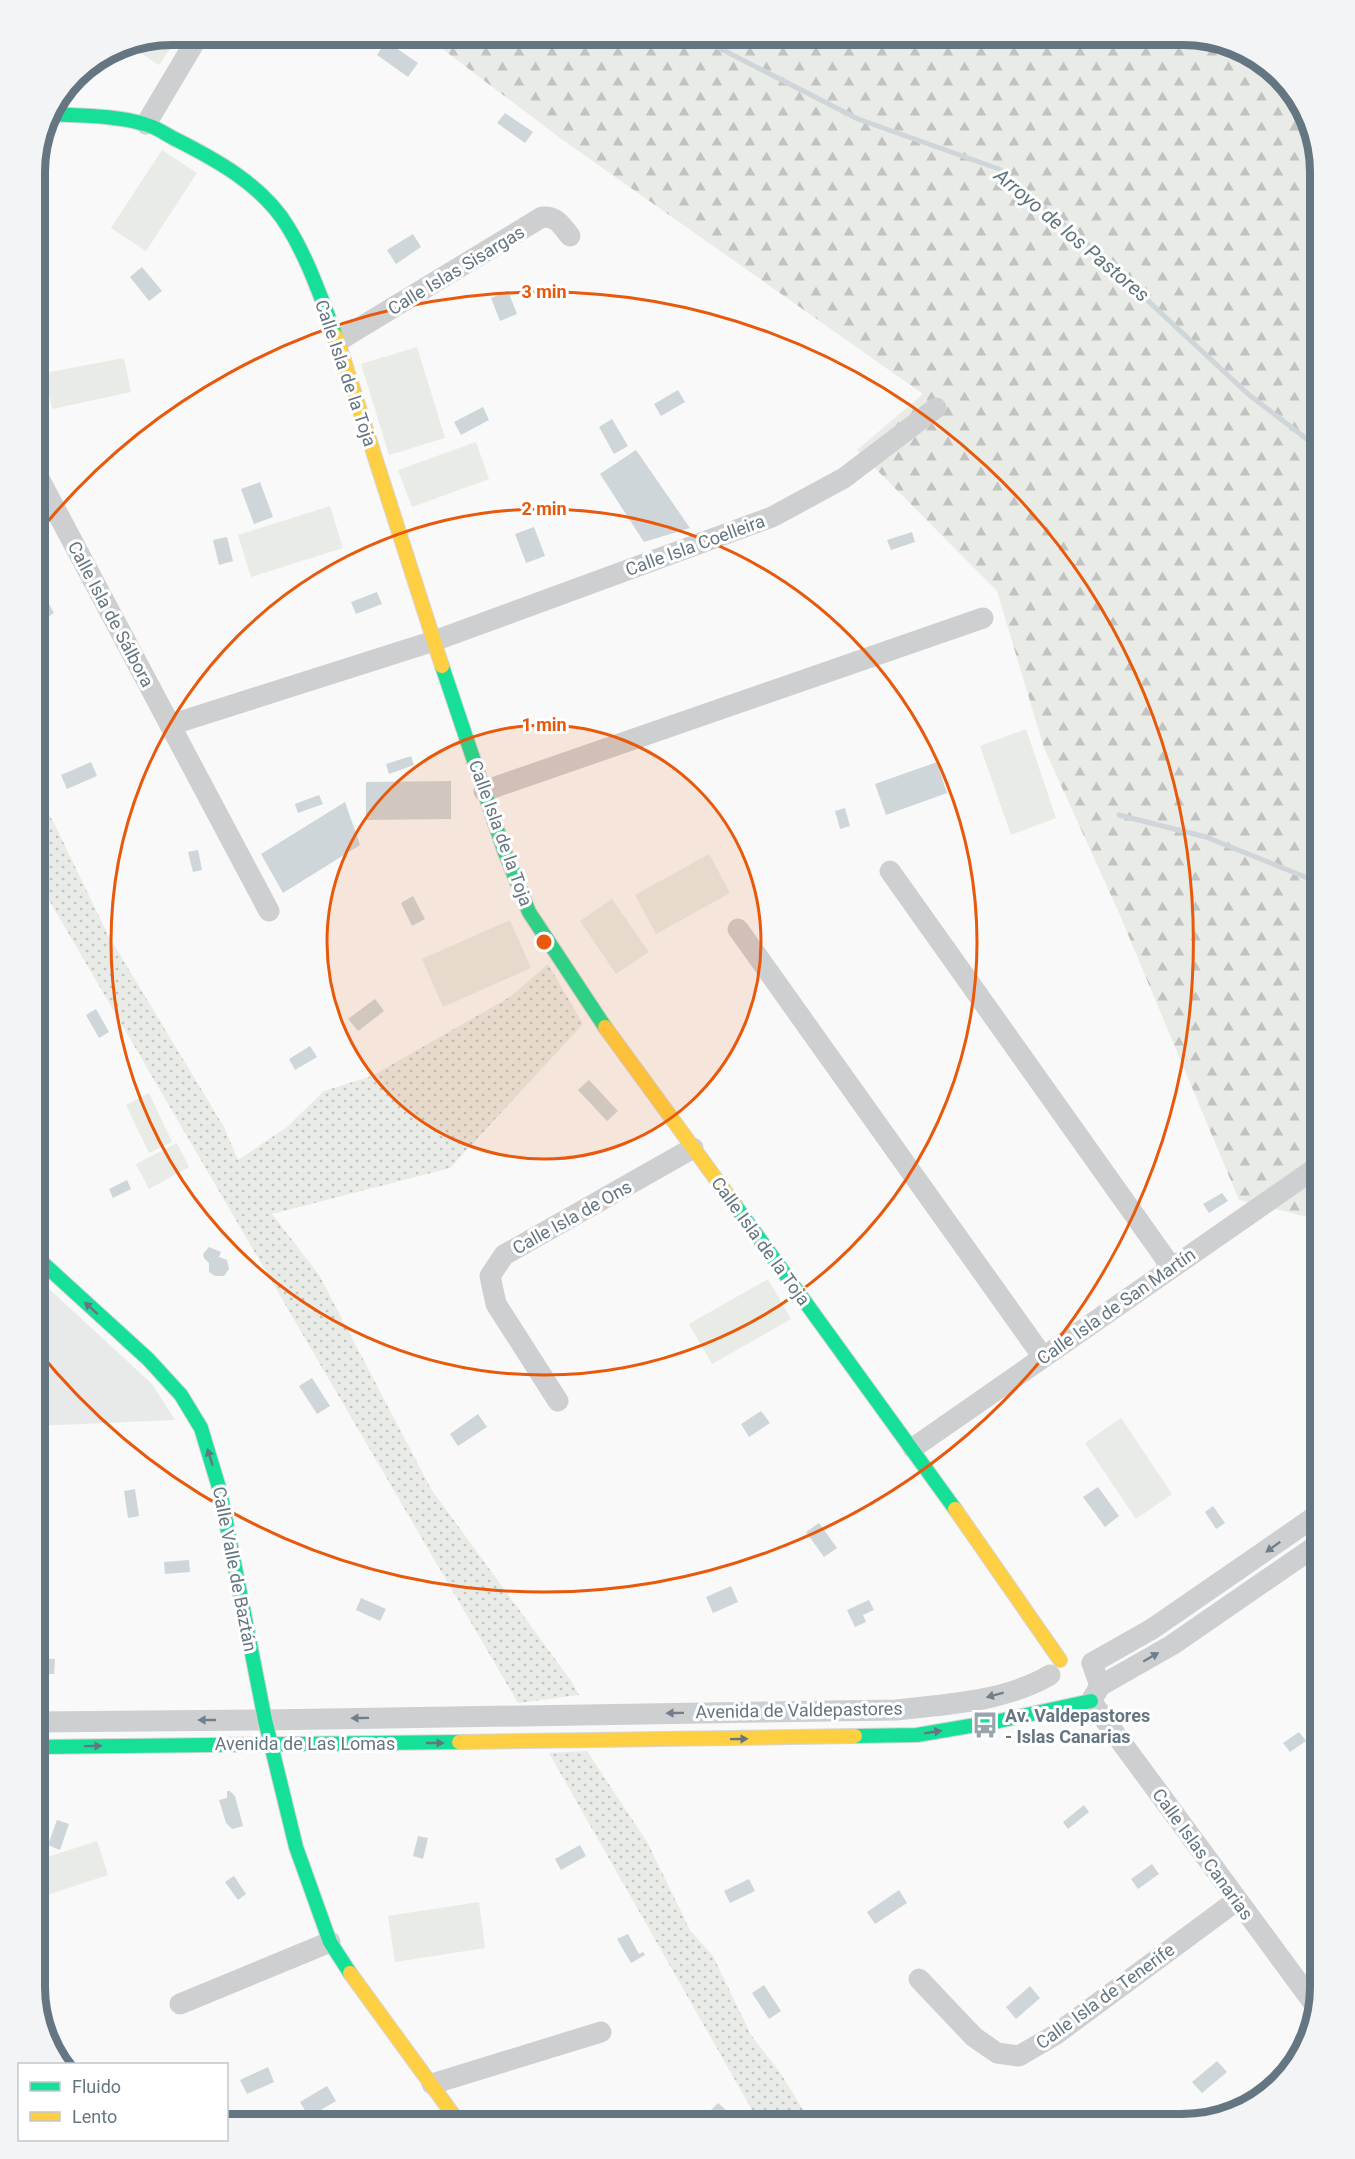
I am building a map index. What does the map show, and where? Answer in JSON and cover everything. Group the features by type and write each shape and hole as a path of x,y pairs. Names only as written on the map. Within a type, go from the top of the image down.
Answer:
{"street":[{"path":"146,124 193,45"},
{"name":"Calle Isla de la Toja","path":"59,115 108,117 146,124 201,152 239,176 270,203 287,225 306,260 338,341 484,791 529,912 601,1022 912,1448 1055,1668"},
{"name":"Calle Islas Sisargas","path":"338,341 542,217 549,216 556,219 570,236"},
{"name":"Calle Isla Coelleira","path":"434,641 771,517 844,478 936,408"},
{"name":"Calle Isla de Sálbora","path":"45,490 269,911"},
{"path":"484,791 983,618"},
{"path":"170,725 434,641"},
{"path":"890,871 1153,1240 1169,1268"},
{"path":"738,929 1043,1357"},
{"name":"Calle Isla de Ons","path":"558,1401 496,1304 490,1276 504,1255 693,1148"},
{"name":"Calle Isla de San Martín","path":"912,1448 1169,1268 1310,1173"},
{"name":"Calle Valle de Baztán","path":"45,1265 148,1359 181,1395 201,1428 220,1491 265,1720 296,1847 330,1942 359,1988 453,2114"},
{"path":"1065,1706 1052,1693 1055,1668 1092,1663 1152,1629 1310,1520"},
{"path":"1096,1694 1172,1645 1310,1550"},
{"name":"Calle Islas Canarias","path":"1092,1663 1096,1694 1236,1900 1310,1999"},
{"name":"Avenida de Valdepastores","path":"544,1715 896,1710 974,1701 1034,1684 1055,1668"},
{"name":"Avenida de Valdepastores","path":"575,1742 917,1735 999,1721 1065,1706 1096,1694"},
{"name":"Avenida de Las Lomas","path":"45,1722 544,1715"},
{"name":"Avenida de Las Lomas","path":"45,1747 575,1742"},
{"name":"Calle Isla de Tenerife","path":"919,1979 974,2037 997,2053 1018,2056 1054,2036 1236,1900"},
{"path":"180,2004 330,1942"},
{"path":"432,2084 601,2032"}],"shaded area":[{"path":"383,45 392,45 418,63 408,77 377,55"},
{"path":"505,113 533,132 525,143 497,123"},
{"path":"413,234 421,247 396,264 387,250"},
{"path":"142,267 162,291 149,301 130,277"},
{"path":"508,291 517,314 500,321 491,298"},
{"path":"678,390 685,402 661,416 654,404"},
{"path":"483,407 489,420 461,435 454,422"},
{"path":"612,419 628,446 614,454 599,427"},
{"path":"636,450 690,528 644,542 600,474"},
{"path":"260,482 273,517 254,524 241,489"},
{"path":"534,527 545,556 526,563 515,534"},
{"path":"912,532 915,542 891,550 887,540"},
{"path":"227,537 233,561 219,565 213,540"},
{"path":"377,592 382,604 356,614 351,602"},
{"path":"48,602 54,613 45,619 45,604"},
{"path":"411,756 414,765 389,774 386,764"},
{"path":"91,762 97,776 67,789 61,775"},
{"path":"937,762 947,793 886,815 875,784"},
{"path":"451,781 451,819 366,820 366,782"},
{"path":"319,795 323,804 298,813 295,804"},
{"path":"345,802 360,845 283,893 261,854"},
{"path":"845,808 850,826 840,829 835,811"},
{"path":"198,850 202,870 193,872 188,852"},
{"path":"413,896 425,919 412,926 401,903"},
{"path":"375,999 384,1011 358,1031 348,1019"},
{"path":"96,1009 109,1032 99,1038 86,1015"},
{"path":"310,1046 317,1057 295,1070 289,1059"},
{"path":"589,1080 618,1111 607,1121 578,1090"},
{"path":"127,1180 131,1189 113,1198 109,1189"},
{"path":"1222,1193 1228,1201 1209,1213 1203,1204"},
{"path":"209,1247 221,1252 219,1257 227,1260 229,1269 224,1276 215,1276 209,1272 209,1263 203,1254"},
{"path":"45,1285 152,1384 175,1420 45,1426"},
{"path":"312,1378 330,1406 317,1414 299,1386"},
{"path":"761,1411 770,1423 749,1437 741,1424"},
{"path":"478,1414 487,1427 458,1446 450,1434"},
{"path":"1098,1487 1119,1516 1105,1527 1083,1497"},
{"path":"135,1489 139,1516 128,1518 124,1491"},
{"path":"1213,1506 1225,1523 1216,1529 1205,1512"},
{"path":"819,1523 837,1548 824,1557 806,1532"},
{"path":"189,1560 190,1572 165,1574 164,1562"},
{"path":"731,1586 738,1602 713,1613 706,1597"},
{"path":"361,1598 386,1609 380,1621 356,1610"},
{"path":"869,1600 874,1610 863,1615 866,1622 855,1627 847,1610"},
{"path":"45,1658 55,1659 54,1674 45,1674"},
{"path":"1299,1732 1306,1741 1290,1752 1283,1743"},
{"path":"227,1791 235,1796 243,1826 232,1829 226,1823 219,1800 227,1798"},
{"path":"1084,1805 1089,1812 1068,1829 1063,1822"},
{"path":"57,1820 69,1824 60,1850 48,1845"},
{"path":"418,1836 428,1838 423,1859 413,1856"},
{"path":"580,1845 586,1856 561,1870 555,1859"},
{"path":"1152,1864 1159,1874 1138,1889 1131,1879"},
{"path":"234,1876 246,1894 238,1900 225,1882"},
{"path":"749,1879 755,1891 730,1903 724,1891"},
{"path":"899,1890 907,1903 875,1924 867,1912"},
{"path":"628,1934 639,1954 643,1952 645,1955 631,1963 617,1939"},
{"path":"764,1985 781,2011 769,2019 752,1993"},
{"path":"1030,1986 1040,1998 1016,2019 1006,2007"},
{"path":"1217,2061 1227,2072 1202,2093 1192,2082"},
{"path":"268,2067 274,2082 247,2094 240,2080"},
{"path":"327,2086 336,2101 314,2114 307,2114 300,2102"},
{"path":"718,2103 727,2111 724,2114 707,2114"}],"green space":[{"path":"172,45 159,65 136,50"},
{"path":"437,45 1192,45 1224,52 1254,66 1279,88 1289,101 1308,147 1310,172 1310,1218 1239,1200 1119,913 1044,748 997,591 857,450 923,394 560,138"},
{"path":"162,150 197,173 146,251 111,228"},
{"path":"417,347 445,438 389,455 361,364"},
{"path":"124,358 131,392 52,409 45,373"},
{"path":"476,442 489,479 412,507 398,470"},
{"path":"330,506 343,548 251,577 238,535"},
{"path":"1026,729 1056,818 1011,835 980,746"},
{"path":"45,808 108,935 224,1127 238,1160 287,1127 324,1091 372,1076 510,997 548,964 583,1024 450,1168 272,1214 319,1275 431,1489 579,1695 518,1703 45,893"},
{"path":"709,854 730,893 656,934 635,895"},
{"path":"612,899 649,952 616,974 580,921"},
{"path":"510,920 531,968 443,1007 422,959"},
{"path":"149,1093 172,1142 149,1153 126,1105"},
{"path":"177,1143 189,1167 149,1189 136,1164"},
{"path":"768,1279 791,1319 712,1364 689,1324"},
{"path":"1121,1418 1172,1494 1136,1519 1085,1443"},
{"path":"587,1751 647,1842 690,1930 713,1956 751,2035 779,2071 806,2114 754,2114 549,1753"},
{"path":"97,1841 108,1875 45,1896 45,1858"},
{"path":"479,1902 485,1948 395,1962 388,1916"},
{"path":"1185,2108 1189,2114 1184,2114 1175,2114"}],"waterway":[{"name":"Arroyo de los Pastores","path":"712,45 858,119 999,169 1088,245 1248,394 1310,441"},
{"path":"1119,815 1206,837 1310,879"}],"traffic: fast":[{"path":"59,115 108,117 148,125 221,164 252,186 278,212 288,227 314,280 336,336"},
{"path":"442,666 504,850 529,912 605,1027"},
{"path":"735,1205 955,1509"},
{"path":"45,1265 148,1359 181,1395 201,1428 220,1491 265,1720 296,1847 330,1942 350,1973"},
{"path":"855,1736 917,1735 999,1721 1091,1701"},
{"path":"45,1747 459,1742"}],"traffic: slow":[{"path":"336,336 442,666"},
{"path":"605,1027 735,1205"},
{"path":"955,1509 1060,1660"},
{"path":"459,1742 855,1736"},
{"path":"350,1973 453,2114"}],"place":[{"name":"Av. Valdepastores - Islas Canarias","path":"985,1725"}]}
